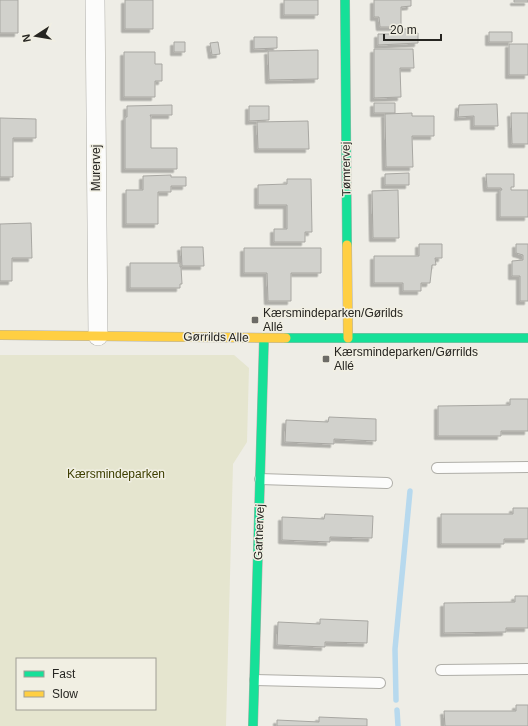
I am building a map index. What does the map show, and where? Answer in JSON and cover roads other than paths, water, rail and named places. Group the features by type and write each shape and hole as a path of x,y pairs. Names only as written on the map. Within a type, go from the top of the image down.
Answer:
{"street":[{"name":"Murervej","path":"95,0 98,336"},
{"name":"Tømrervej","path":"345,0 348,338"},
{"name":"Gørrilds Alle","path":"0,335 264,338 528,338"},
{"name":"Gartnervej","path":"253,726 264,338"}],"lane":[{"path":"437,468 528,467"},
{"path":"260,479 387,483"},
{"path":"441,670 528,668"},
{"path":"255,680 380,683"}],"waterway":[{"path":"396,700 395,649 410,491"},
{"path":"397,710 398,726"}],"place":[{"name":"Kærsmindeparken/Gørilds Allé","path":"255,320"},
{"name":"Kærsmindeparken/Gørrilds Allé","path":"326,359"}],"park label":[{"name":"Kærsmindeparken","path":"116,474"}]}
